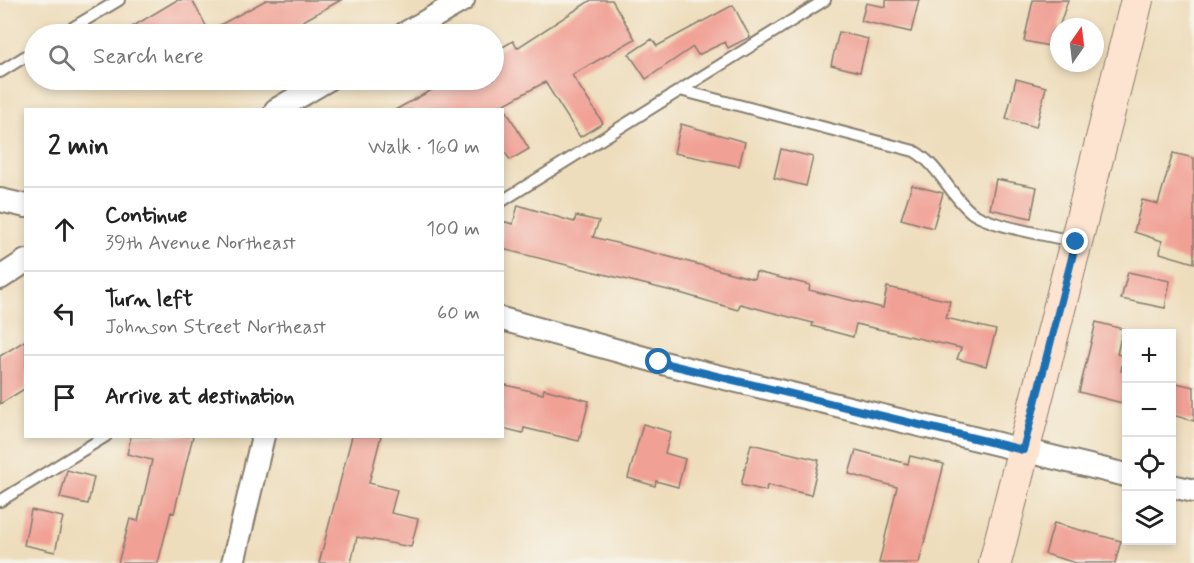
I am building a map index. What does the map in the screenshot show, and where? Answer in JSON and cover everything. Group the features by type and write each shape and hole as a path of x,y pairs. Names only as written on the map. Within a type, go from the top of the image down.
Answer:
{"street":[{"path":"421,24 463,0"},
{"path":"995,563 1137,0"},
{"path":"279,108 310,90"},
{"path":"0,200 24,206"},
{"path":"0,278 24,262"},
{"path":"504,320 659,362 1122,474"},
{"path":"233,563 263,438"},
{"path":"1176,487 1194,491"}],"lane":[{"path":"79,24 119,0"},
{"path":"504,200 825,0"},
{"path":"0,72 24,57"},
{"path":"680,90 914,151 925,157 971,212 989,220 1076,242"},
{"path":"0,501 103,438"}],"building":[{"path":"177,0 192,0 205,24 137,24"},
{"path":"266,0 341,0 298,24 222,24"},
{"path":"591,0 612,0 635,39 572,75 603,123 580,137 545,82 503,105 529,149 510,160 504,151 504,108 502,105 498,108 399,108 432,90 504,90 504,46 513,41 517,48"},
{"path":"886,0 919,0 911,32 861,21 866,3 886,7"},
{"path":"1033,0 1068,0 1062,18 1050,18 1050,46 1024,41"},
{"path":"733,5 750,37 728,48 725,42 698,55 693,47 646,79 629,54 652,39 657,46"},
{"path":"839,32 868,39 860,72 831,65"},
{"path":"1016,79 1046,87 1036,127 1006,119"},
{"path":"681,124 745,142 739,166 674,153"},
{"path":"781,149 813,157 806,186 774,178"},
{"path":"1173,153 1194,158 1194,263 1160,253 1162,241 1134,232 1142,200 1158,204"},
{"path":"996,179 1037,187 1031,218 990,209"},
{"path":"912,185 943,193 933,228 901,219"},
{"path":"518,205 574,222 576,216 599,221 593,237 754,279 756,272 810,285 809,290 883,308 887,287 950,301 946,318 996,330 986,366 957,359 961,348 856,324 853,337 812,326 813,323 740,304 738,310 680,293 504,249 504,222 513,224"},
{"path":"1128,272 1170,281 1165,308 1121,299"},
{"path":"1096,322 1123,329 1117,354 1122,355 1122,403 1079,392"},
{"path":"24,341 24,389 0,404 0,356"},
{"path":"1176,383 1194,387 1194,421 1176,416"},
{"path":"504,384 543,394 544,389 589,401 579,441 524,428 523,433 504,428"},
{"path":"643,424 671,432 665,453 685,459 678,487 656,481 655,486 628,478"},
{"path":"131,438 193,438 174,513 171,512 158,563 118,563 130,519 138,521 152,460 127,454"},
{"path":"351,438 380,438 369,483 397,490 391,513 418,519 411,547 357,537 351,563 319,563"},
{"path":"751,444 819,460 811,495 767,485 766,491 741,485"},
{"path":"856,450 908,464 910,456 944,464 919,563 879,563 897,487 849,474"},
{"path":"67,470 94,477 88,504 60,498"},
{"path":"31,510 63,517 55,552 24,545"},
{"path":"1054,523 1121,541 1115,563 1076,563 1045,554"}],"route":[{"path":"659,362 1023,450 1076,242"}]}
